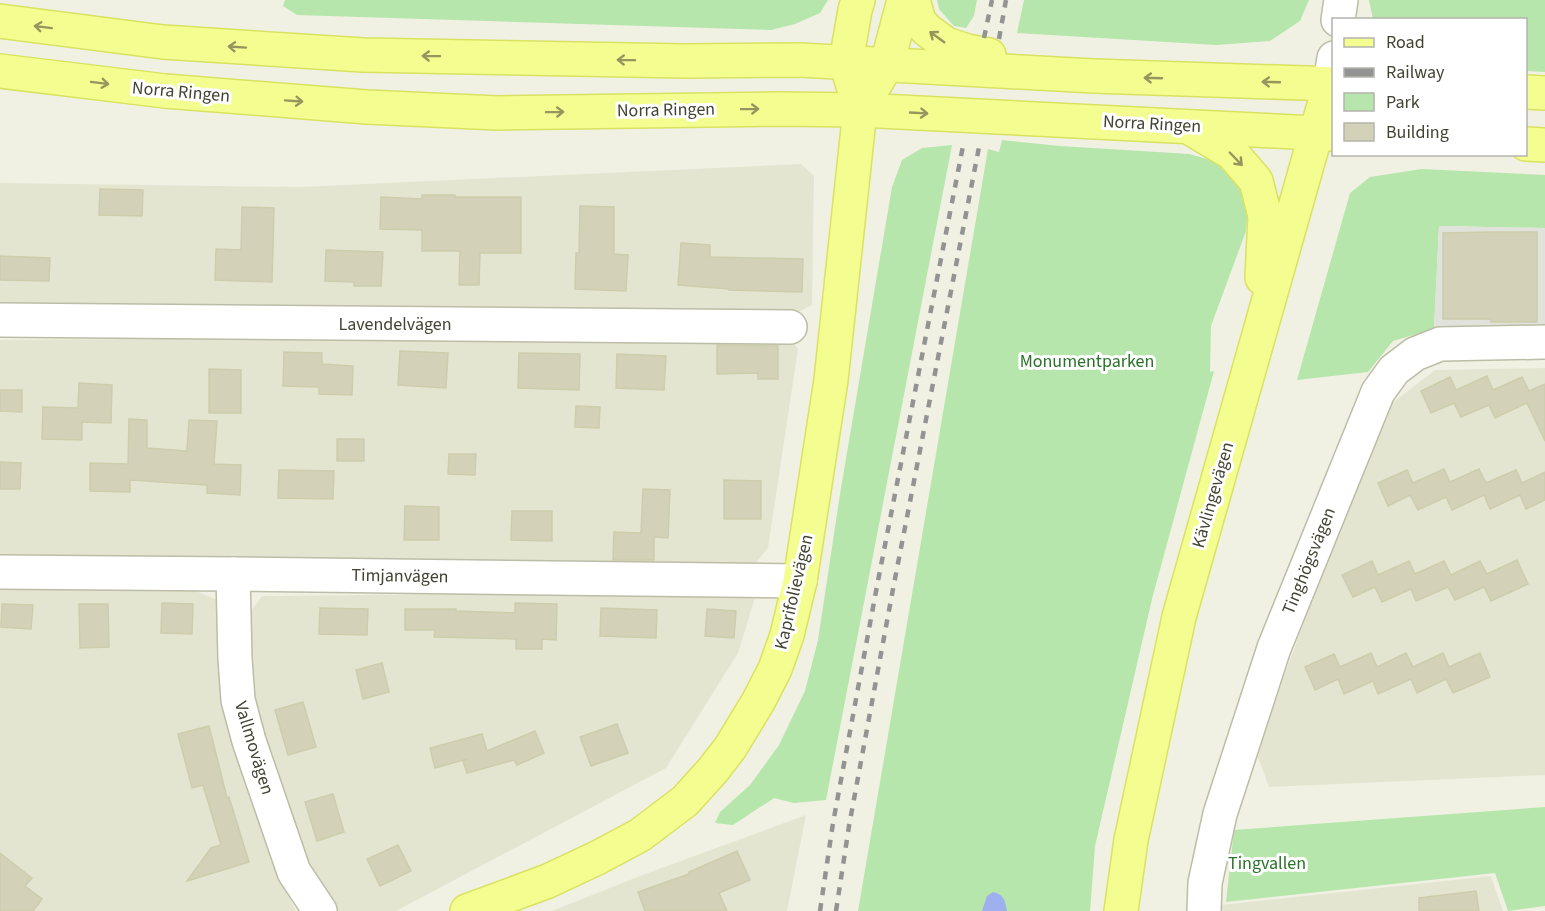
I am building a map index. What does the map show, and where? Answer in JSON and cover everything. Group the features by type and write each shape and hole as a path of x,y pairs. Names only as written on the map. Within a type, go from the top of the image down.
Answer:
{"main road":[{"path":"858,0 846,62 860,110"},
{"path":"860,110 887,64 904,0"},
{"path":"913,0 919,21 946,44 967,51 1039,62 1094,76"},
{"path":"0,21 163,42 363,55 673,61 800,60 1094,76 1332,75"},
{"name":"Norra Ringen","path":"0,71 165,91 367,107 496,112 860,110 1324,134"},
{"name":"Kävlingevägen","path":"1120,911 1131,840 1179,617 1303,182 1324,134 1332,75"},
{"path":"1527,92 1545,93"},
{"name":"Kaprifolievägen","path":"467,911 548,880 599,857 640,835 685,801 730,748 776,669 800,581 831,380 860,110"},
{"path":"1188,126 1232,153 1256,181 1265,216 1260,332"},
{"path":"1527,144 1545,145"}],"street":[{"path":"1338,18 1341,0"},
{"name":"Lavendelvägen","path":"0,321 790,327"},
{"name":"Tinghögsvägen","path":"1204,911 1205,883 1220,814 1274,648 1378,392 1395,370 1415,354 1440,344 1545,342"},
{"name":"Timjanvägen","path":"0,572 800,581"},
{"name":"Vallmovägen","path":"233,574 238,700 249,741 294,872 320,911"}],"shaded area":[{"path":"801,164 814,176 812,305 791,316 0,305 0,183 300,187"},
{"path":"1439,226 1545,228 1545,330 1434,329"},
{"path":"786,335 798,349 768,548 750,570 0,554 0,340"},
{"path":"1545,368 1545,775 1269,787 1256,752 1382,411 1435,370"},
{"path":"0,589 191,589 220,601 227,730 282,884 296,911 0,911"},
{"path":"757,591 738,653 666,768 396,911 336,911 304,872 254,709 243,622 262,596"},
{"path":"806,815 787,911 552,911 640,876"},
{"path":"1491,876 1503,911 1221,911 1221,905"}],"green space":[{"path":"285,0 828,0 820,13 795,24 771,30 297,15 283,6"},
{"path":"937,0 977,0 974,16 966,28 954,26 939,9"},
{"path":"1024,0 1309,0 1300,21 1270,41 1216,45 1017,33"},
{"path":"1369,0 1545,0 1545,72 1527,71 1527,18 1373,18"},
{"name":"Monumentparken","path":"1002,140 1189,154 1214,161 1229,170 1243,188 1248,206 1246,231 1211,326 1210,372 1214,371 1152,599 1095,846 1090,911 858,911 988,149 999,152"},
{"path":"952,145 826,800 794,803 774,798 733,825 715,823 720,812 750,785 779,745 805,691 818,640 840,494 892,187 902,160 922,148"},
{"path":"1422,169 1545,175 1545,228 1439,226 1434,329 1393,341 1368,372 1297,380 1350,193 1370,177"},
{"name":"Tingvallen","path":"1545,807 1545,906 1508,911 1495,873 1226,902 1234,830"}],"water":[{"path":"993,892 1002,896 1007,911 982,911 987,896"}],"building":[{"path":"100,189 143,190 142,216 99,215"},
{"path":"422,195 521,197 521,253 480,253 479,285 459,285 460,251 422,251 422,230 380,229 381,197 422,199"},
{"path":"580,206 614,207 614,254 628,255 626,291 575,289 576,253 579,253"},
{"path":"242,207 274,208 272,282 215,280 216,249 241,250"},
{"path":"1537,232 1537,322 1443,319 1443,233"},
{"path":"681,243 710,245 710,257 803,259 802,292 729,290 678,285"},
{"path":"326,250 383,252 381,286 354,286 354,282 325,281"},
{"path":"0,256 50,258 49,281 0,280"},
{"path":"717,345 778,346 778,379 758,379 758,373 717,374"},
{"path":"400,351 448,353 446,388 398,385"},
{"path":"284,352 322,353 322,364 353,366 352,395 319,394 319,387 283,386"},
{"path":"519,353 580,354 579,390 518,388"},
{"path":"617,354 666,356 664,390 616,388"},
{"path":"209,369 241,370 241,413 209,413"},
{"path":"1487,376 1493,390 1522,377 1529,391 1545,384 1545,441 1527,403 1495,418 1489,405 1461,417 1454,403 1431,413 1421,391 1450,377 1456,390"},
{"path":"79,383 112,385 111,423 82,422 82,440 42,439 43,407 78,408"},
{"path":"0,390 22,390 22,412 0,411"},
{"path":"576,406 600,407 599,428 575,427"},
{"path":"129,419 147,420 147,448 187,451 189,420 217,421 214,464 241,465 240,495 207,493 207,485 130,480 130,492 90,491 90,463 128,464"},
{"path":"337,439 364,439 364,461 337,461"},
{"path":"449,454 476,454 475,475 448,474"},
{"path":"0,462 21,463 20,489 0,489"},
{"path":"1444,469 1450,482 1479,469 1486,483 1516,470 1522,483 1545,472 1545,500 1526,509 1520,495 1490,509 1484,495 1452,510 1446,497 1418,510 1410,495 1388,506 1378,483 1407,470 1413,483"},
{"path":"279,470 334,471 333,499 278,498"},
{"path":"724,480 761,481 761,519 724,519"},
{"path":"643,489 670,490 668,538 654,537 654,560 613,560 614,532 641,533"},
{"path":"405,506 439,507 439,540 404,540"},
{"path":"512,511 552,511 552,541 511,540"},
{"path":"1517,560 1528,584 1491,601 1484,587 1455,600 1448,587 1416,601 1411,589 1382,602 1375,587 1353,597 1342,575 1372,561 1378,575 1409,561 1415,574 1444,561 1451,575 1480,561 1487,574"},
{"path":"162,603 193,604 192,634 161,633"},
{"path":"515,603 557,604 556,640 542,639 542,649 516,649 516,639 434,637 435,630 405,630 405,609 456,609 456,611 515,613"},
{"path":"2,604 33,605 31,629 1,627"},
{"path":"79,604 108,604 109,647 80,648"},
{"path":"320,608 368,609 367,635 319,634"},
{"path":"601,608 657,610 656,638 600,636"},
{"path":"707,609 736,611 734,638 705,636"},
{"path":"1371,653 1377,667 1406,653 1413,667 1443,653 1449,667 1480,653 1490,677 1453,693 1446,679 1417,693 1411,679 1378,694 1373,681 1344,694 1338,679 1315,690 1305,667 1334,654 1340,667"},
{"path":"382,663 389,692 363,699 356,670"},
{"path":"303,702 316,747 288,755 275,710"},
{"path":"617,724 628,753 591,766 580,737"},
{"path":"209,726 227,798 229,797 249,862 187,881 211,848 221,845 203,785 192,788 178,734"},
{"path":"535,731 544,753 517,765 514,760 467,773 463,761 467,759 435,768 430,748 482,734 487,751"},
{"path":"333,794 344,832 317,841 305,802"},
{"path":"398,845 411,871 380,886 367,859"},
{"path":"737,851 750,880 719,893 727,911 645,911 638,892 689,874 689,872"},
{"path":"0,853 32,878 25,886 42,899 33,911 0,911"},
{"path":"1476,891 1479,911 1419,911 1419,898"}],"railway":[{"path":"984,38 992,0"},
{"path":"999,39 1006,0"},
{"path":"820,911 833,823 877,586 964,141"},
{"path":"836,911 849,826 893,589 980,142"}]}
